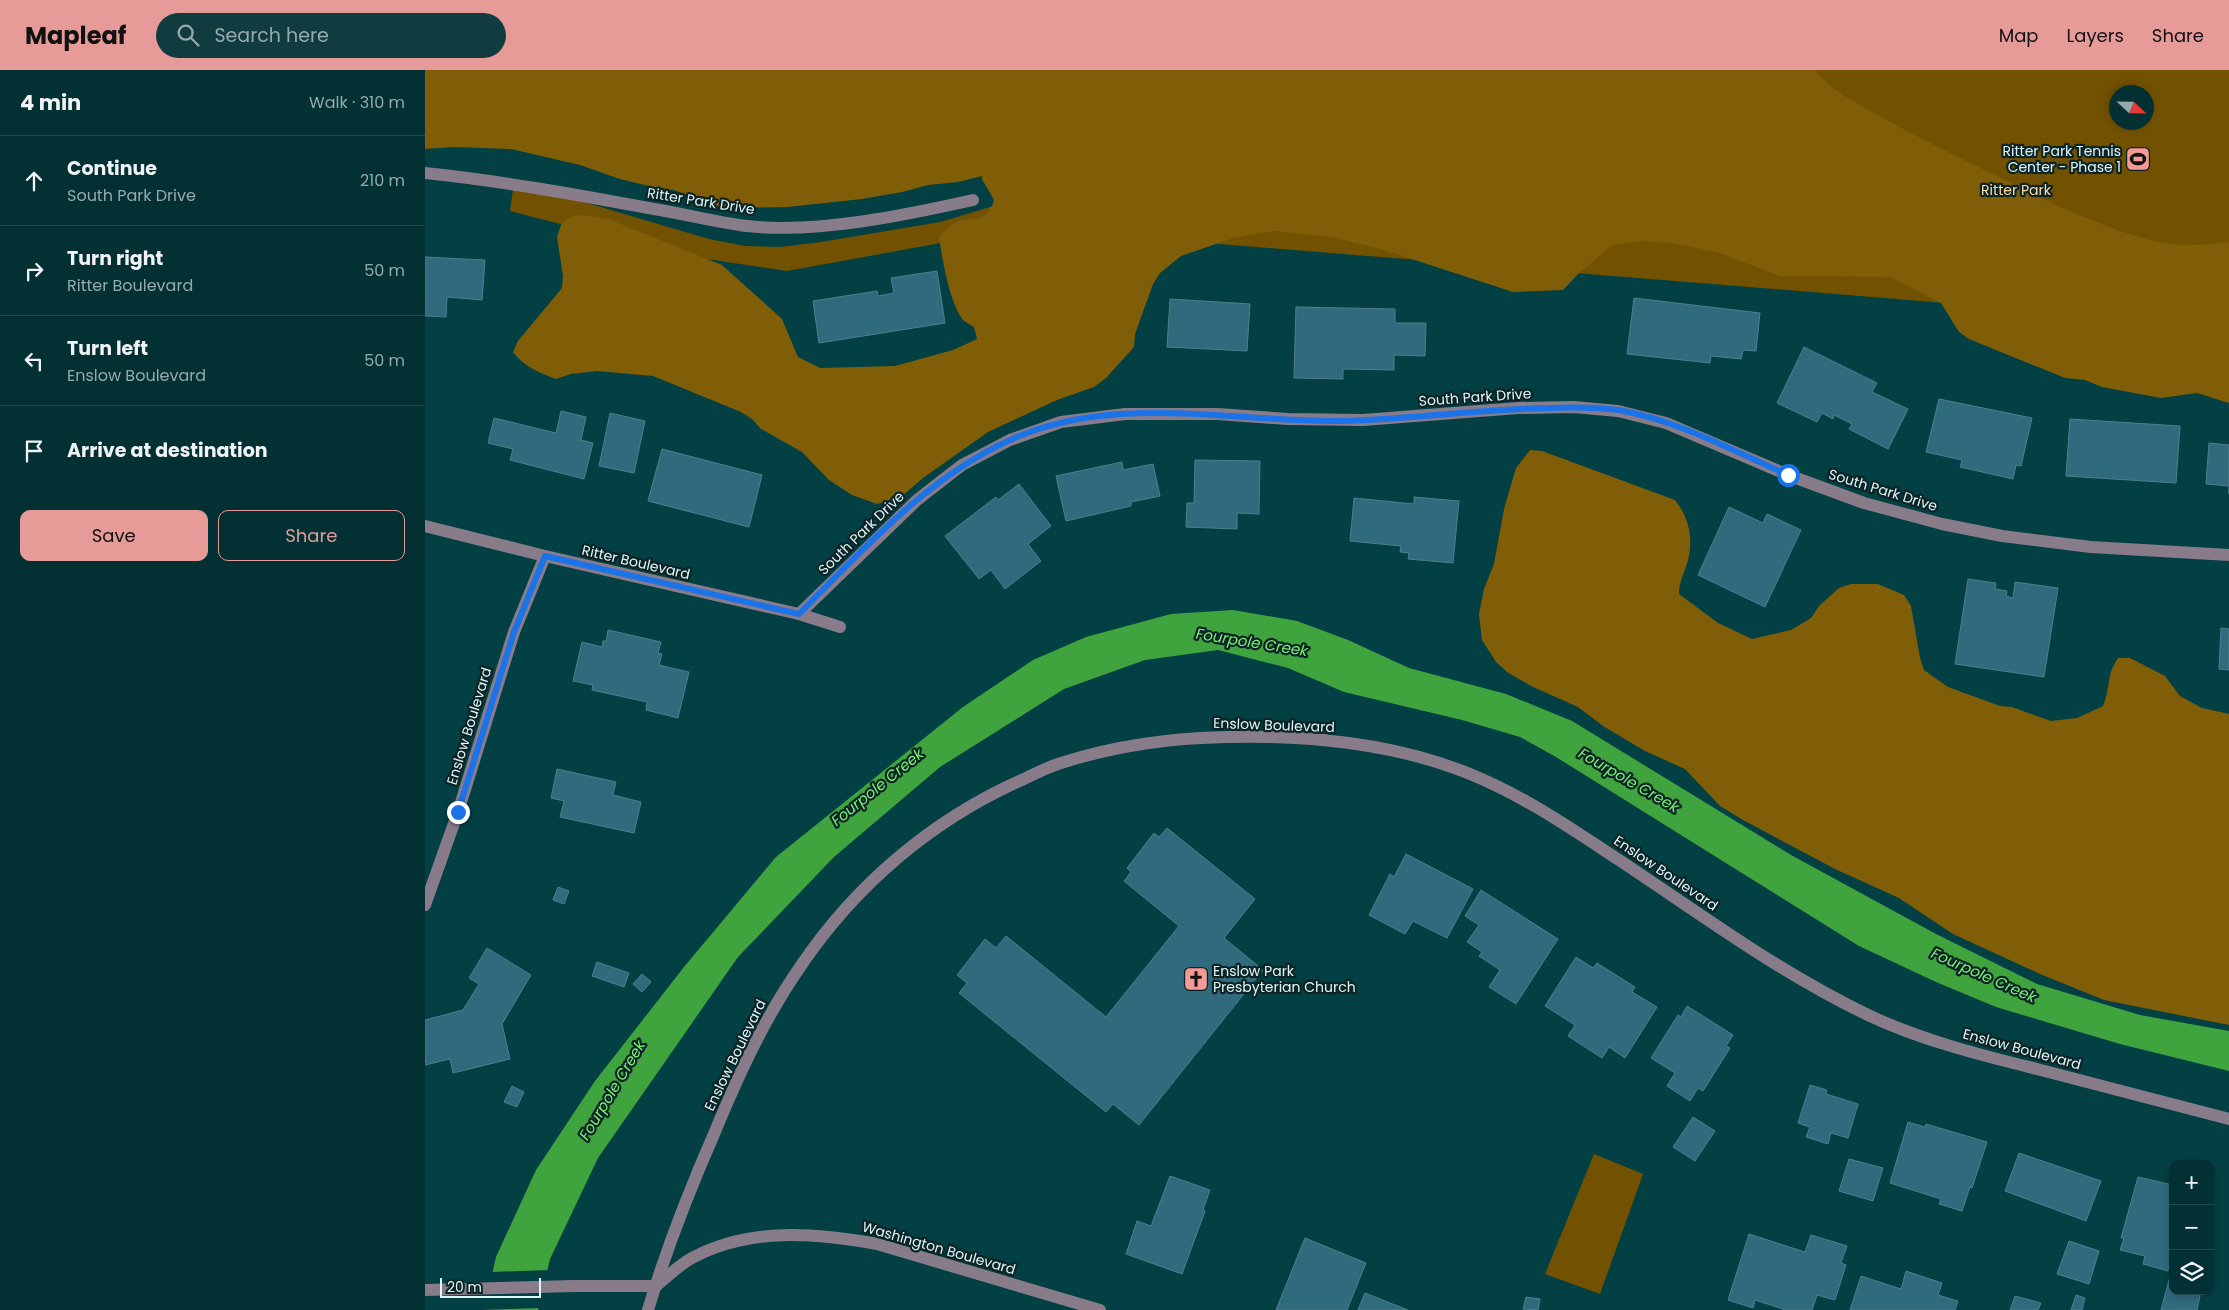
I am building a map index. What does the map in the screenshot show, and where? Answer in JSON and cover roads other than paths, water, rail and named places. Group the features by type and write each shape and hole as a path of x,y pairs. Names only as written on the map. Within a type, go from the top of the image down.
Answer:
{"street":[{"name":"Ritter Park Drive","path":"425,173 515,184 748,226 796,227 855,221 920,212 973,200"},
{"name":"South Park Drive","path":"799,614 917,500 962,466 1010,440 1061,422 1125,414 1217,414 1288,419 1363,420 1518,408 1574,407 1618,410 1666,423 1788,475 1865,503 1942,524 2002,536 2091,547 2229,555"},
{"name":"Ritter Boulevard","path":"425,526 545,556 799,614 840,627"},
{"name":"Enslow Boulevard","path":"425,905 458,812 514,632 545,556"},
{"name":"Enslow Boulevard","path":"656,1286 699,1167 762,1029 800,966 839,915 889,864 938,825 993,792 1058,763 1122,748 1193,738 1252,737 1360,745 1416,755 1472,774 1528,802 1591,841 1777,965 1871,1017 1924,1037 1991,1057 2229,1119"},
{"name":"Washington Boulevard","path":"656,1286 691,1258 726,1243 766,1236 810,1235 841,1237 877,1244 1092,1309"},
{"path":"425,1290 656,1286 648,1310"}],"water":[{"name":"Fourpole Creek","path":"1233,610 1297,621 1348,640 1409,668 1506,694 1572,721 1791,855 1936,934 2037,984 2140,1015 2229,1031 2229,1071 2120,1044 1996,1007 1936,982 1859,946 1556,757 1520,737 1462,720 1344,692 1288,668 1218,650 1145,660 1064,689 940,767 834,857 738,957 598,1158 550,1259 538,1310 484,1310 496,1257 536,1170 595,1081 684,967 776,857 963,707 1033,660 1086,637 1171,614"}],"place":[{"name":"Ritter Park Tennis Center - Phase 1","path":"2138,159"},
{"name":"Enslow Park Presbyterian Church","path":"1196,979"}],"park label":[{"name":"Ritter Park","path":"2016,190"}]}
